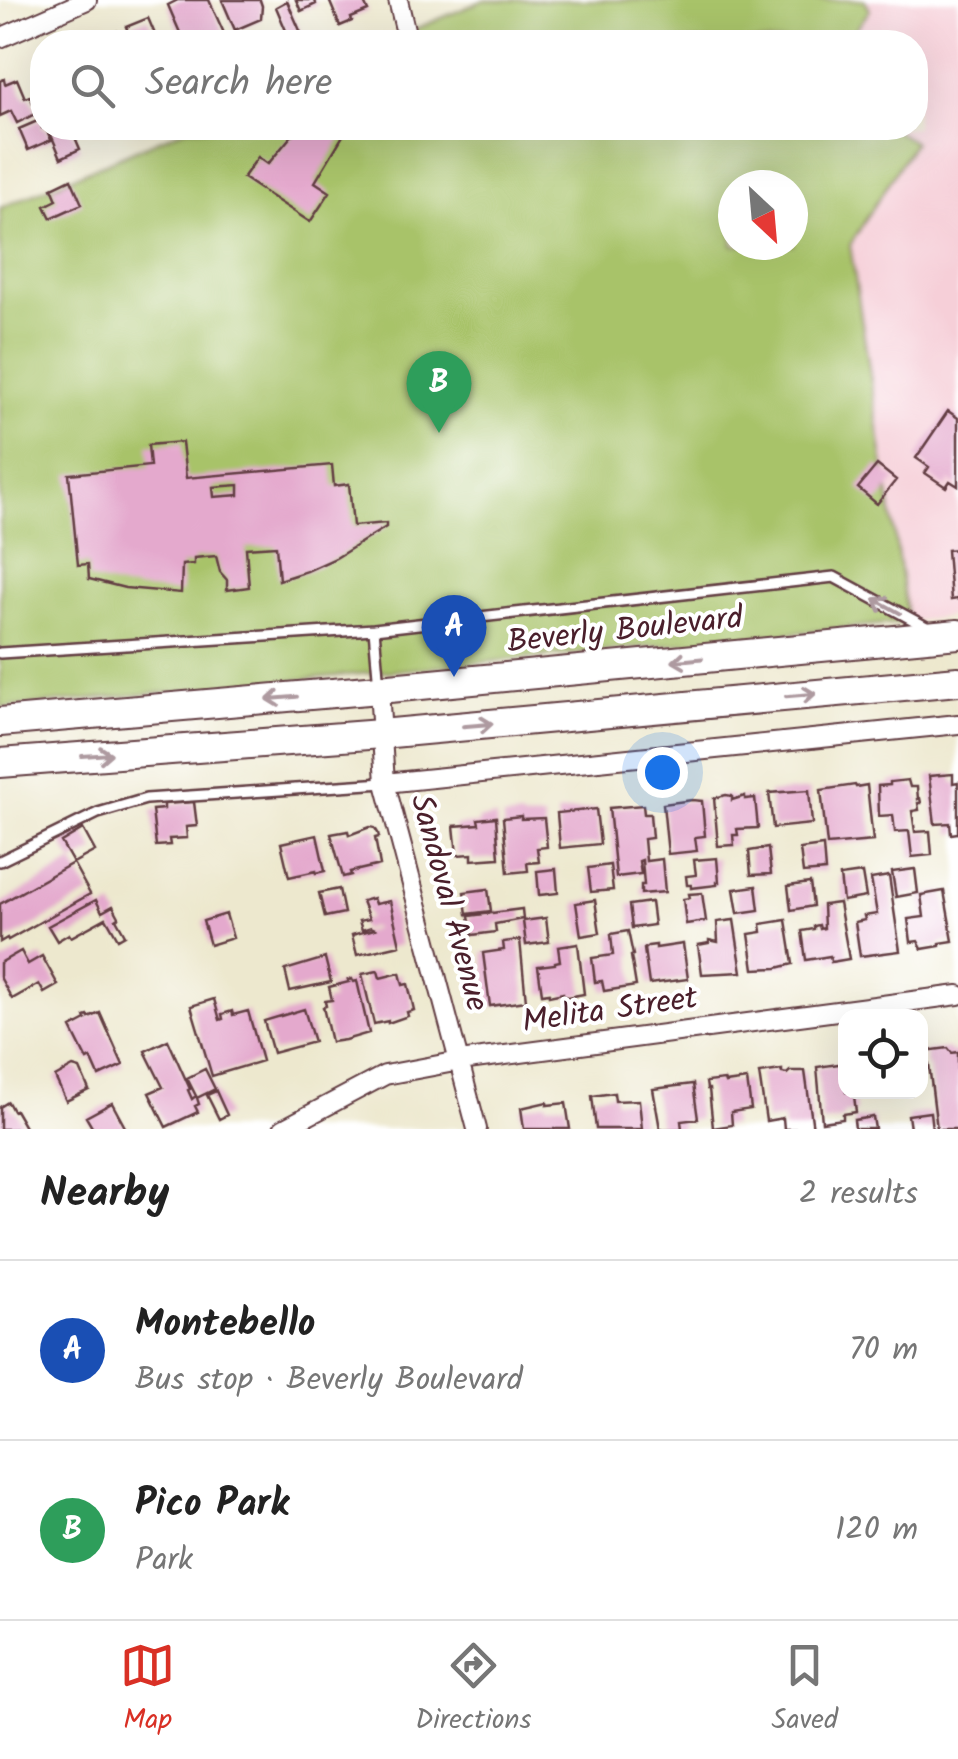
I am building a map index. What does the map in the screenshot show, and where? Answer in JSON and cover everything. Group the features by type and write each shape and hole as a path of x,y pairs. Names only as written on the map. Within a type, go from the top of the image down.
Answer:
{"main road":[{"name":"Beverly Boulevard","path":"0,722 949,634"},
{"path":"0,762 380,734 958,681"}],"street":[{"path":"0,38 87,0"},
{"path":"398,0 405,30"},
{"name":"Sandoval Avenue","path":"379,689 385,783 477,1129"},
{"path":"385,783 958,724"},
{"name":"Melita Street","path":"284,1129 385,1074 958,995"}],"lane":[{"path":"0,653 374,629 834,577 949,634"},
{"path":"374,629 379,689"},
{"path":"0,861 98,813 146,799 385,783"}],"shaded area":[{"path":"865,0 958,0 958,615 908,622 850,245 913,142 910,140 928,140 928,30 855,30 869,10"}],"green space":[{"path":"484,0 865,0 870,10 856,30 413,30"},
{"path":"159,140 911,140 914,142 850,245 908,622 0,708 0,208"}],"building":[{"path":"178,0 209,0 223,30 179,30 168,5"},
{"path":"222,0 260,0 261,19 235,30"},
{"path":"296,0 315,0 316,4 301,11"},
{"path":"329,0 363,0 368,11 340,26"},
{"path":"287,1 300,30 286,30 276,7"},
{"path":"148,18 153,30 127,30 126,27"},
{"path":"4,79 5,84 17,79 25,98 30,96 30,116 17,123 11,111 0,116 0,81"},
{"path":"30,124 30,140 51,140 28,150 19,129"},
{"path":"53,140 76,140 80,149 61,158"},
{"path":"288,140 340,140 315,182 330,192 310,222 243,178 258,157 268,164"},
{"path":"71,179 82,204 51,218 45,206 57,200 52,188"},
{"path":"948,411 958,418 958,486 950,481 946,487 925,473 929,467 916,458"},
{"path":"182,442 186,478 332,465 334,486 349,484 353,526 386,523 386,527 336,558 279,580 276,546 246,548 249,587 227,590 227,580 220,572 216,556 194,558 194,564 182,565 181,593 125,588 89,579 88,564 78,565 69,474 150,466 148,445","holes":["239,485 239,495 214,497 213,487"]},
{"path":"877,465 896,480 877,504 858,488"},
{"path":"958,549 958,599 951,600 947,550"},
{"path":"953,774 953,783 958,782 958,833 951,834 950,823 935,824 929,776"},
{"path":"908,780 910,787 917,787 921,803 919,810 912,811 915,832 930,831 932,855 912,857 909,831 895,832 893,815 879,816 878,786"},
{"path":"867,785 873,841 827,845 821,790"},
{"path":"809,790 812,824 773,828 769,793"},
{"path":"732,796 732,800 755,798 758,828 737,829 734,845 718,846 714,798"},
{"path":"702,801 705,836 695,837 697,851 668,854 663,804"},
{"path":"194,802 197,826 186,827 187,838 169,839 170,845 156,846 152,810 164,809 164,804"},
{"path":"643,805 644,814 650,814 652,838 644,839 646,861 662,859 665,892 641,894 642,860 641,874 616,877 609,808"},
{"path":"596,809 600,844 560,848 557,813"},
{"path":"496,817 499,858 472,860 472,854 457,855 454,826 479,824 478,819"},
{"path":"503,818 544,818 547,847 537,848 539,862 527,863 528,871 508,873"},
{"path":"370,827 378,833 375,838 380,865 343,877 331,834 348,831 349,835"},
{"path":"83,829 95,851 73,863 61,842"},
{"path":"317,835 325,871 289,877 281,843"},
{"path":"823,846 825,871 803,873 800,849"},
{"path":"768,848 771,874 751,875 749,851"},
{"path":"717,858 717,885 687,885 686,876 696,875 694,860"},
{"path":"73,863 90,894 0,942 0,904"},
{"path":"610,865 613,890 591,892 588,868"},
{"path":"556,869 558,893 539,895 537,871"},
{"path":"915,869 918,893 896,897 892,872"},
{"path":"862,873 866,897 843,901 840,876"},
{"path":"889,876 900,951 860,956 855,922 877,914 871,879"},
{"path":"810,883 813,906 791,910 788,886"},
{"path":"756,886 759,910 738,913 734,889"},
{"path":"339,889 344,913 325,917 319,893"},
{"path":"488,889 491,911 467,914 464,892"},
{"path":"944,891 953,941 922,949 918,941 911,942 908,919 924,917 921,895"},
{"path":"702,893 706,921 686,924 683,899"},
{"path":"373,898 375,904 390,901 400,945 357,955 352,935 375,929 362,930 359,921 369,919 362,901"},
{"path":"96,900 102,912 113,906 125,935 118,939 106,918 57,941 48,926"},
{"path":"595,900 600,933 581,936 576,903"},
{"path":"651,902 654,925 632,928 629,905"},
{"path":"839,903 849,959 831,962 830,956 806,960 802,931 819,925 824,928 823,905"},
{"path":"522,909 523,919 495,924 496,932 472,935 469,916"},
{"path":"226,914 233,938 210,945 203,921"},
{"path":"546,918 549,942 526,945 523,921"},
{"path":"734,920 742,972 702,974 698,945 709,940 718,942 717,922"},
{"path":"786,920 793,964 754,969 749,934 762,932 761,924"},
{"path":"628,931 636,986 604,991 602,981 595,982 592,958 613,955 611,934"},
{"path":"520,940 526,1001 490,1006 483,953 504,950 503,942"},
{"path":"578,944 584,994 542,994 538,966 560,961 558,947"},
{"path":"683,944 688,979 649,984 644,949"},
{"path":"21,951 28,964 42,956 58,985 44,993 39,984 12,999 0,977 0,963"},
{"path":"325,958 331,982 290,991 285,970"},
{"path":"378,971 380,978 400,973 403,985 408,984 414,1010 407,1012 408,1016 374,1024 362,974"},
{"path":"352,979 357,981 369,1033 331,1042 323,1007 325,1001 332,1000 329,987"},
{"path":"214,999 220,1020 222,1014 248,1011 262,1061 212,1076 191,1006"},
{"path":"304,1009 314,1042 273,1053 264,1021"},
{"path":"100,1013 123,1065 99,1076 71,1028 85,1017"},
{"path":"168,1040 192,1099 196,1096 187,1078 205,1069 215,1089 197,1098 198,1112 166,1127 149,1093 163,1087 145,1051"},
{"path":"948,1048 952,1053 958,1052 958,1129 937,1129 928,1051"},
{"path":"838,1064 838,1099 854,1099 856,1112 843,1114 843,1119 822,1122 817,1067"},
{"path":"73,1067 80,1069 89,1090 66,1101 55,1077"},
{"path":"782,1070 787,1074 805,1071 813,1129 784,1129 783,1118 766,1121 759,1073"},
{"path":"747,1080 751,1109 731,1112 732,1125 713,1128 706,1082"},
{"path":"693,1084 698,1119 681,1121 682,1129 660,1129 653,1089"},
{"path":"216,1091 227,1115 219,1119 207,1095"},
{"path":"614,1093 615,1101 639,1100 642,1129 596,1129 592,1096"},
{"path":"8,1102 26,1129 0,1129 0,1107"},
{"path":"547,1102 566,1103 570,1129 524,1129 521,1108"},
{"path":"112,1103 126,1129 93,1129 86,1117"},
{"path":"930,1112 932,1129 910,1129 908,1115"},
{"path":"873,1117 875,1129 855,1129 854,1120"}],"place":[{"name":"Pico Park","path":"439,433"},
{"name":"Montebello","path":"454,677"}]}
